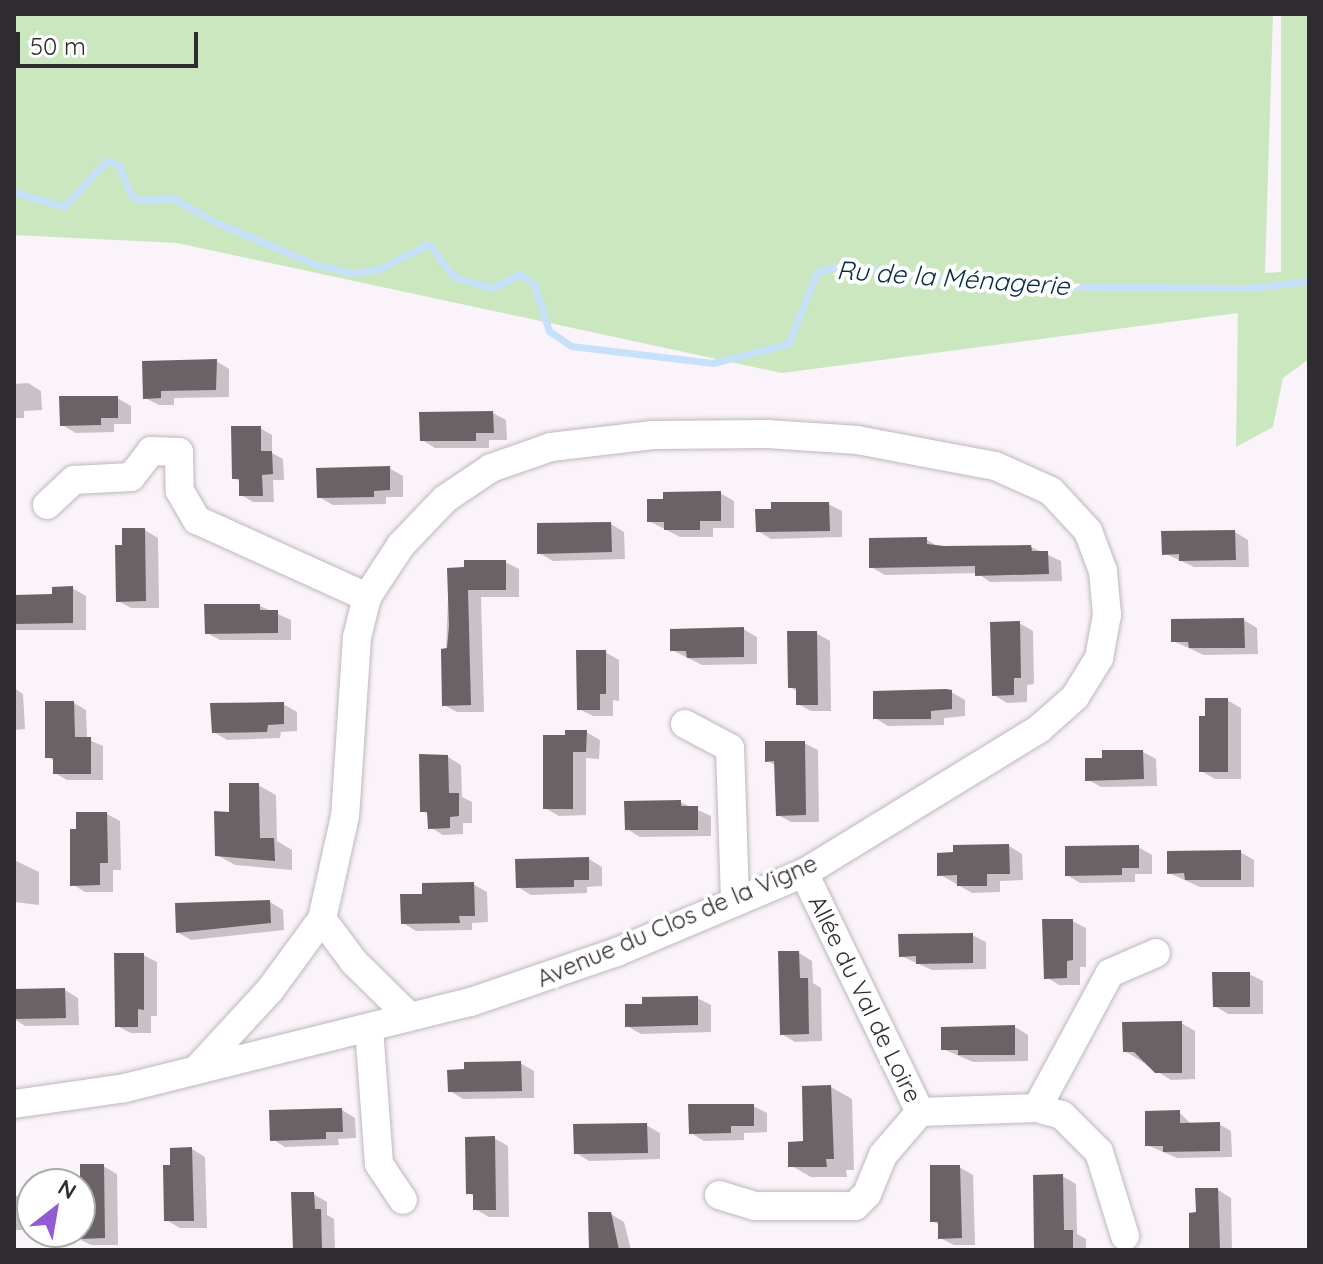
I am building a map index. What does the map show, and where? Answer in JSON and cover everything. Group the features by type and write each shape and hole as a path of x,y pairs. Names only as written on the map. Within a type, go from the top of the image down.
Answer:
{"street":[{"name":"Avenue du Clos de la Vigne","path":"14,1104 94,1094 410,1017 583,964 804,873 1039,729 1075,697 1090,675 1107,615 1103,571 1088,531 1051,491 995,466 858,440 709,434 598,440 525,453 491,468 445,499 401,545 367,597 357,637 345,816 322,919 270,990 199,1067"},
{"path":"47,505 74,480 131,477 151,451 179,452 180,491 197,520 367,597"},
{"path":"685,724 730,748 735,900"},
{"name":"Allée du Val de Loire","path":"719,1195 755,1206 855,1206 867,1194 883,1155 920,1112 804,873"},
{"path":"322,919 364,972 410,1017"},
{"path":"1037,1108 1110,973 1156,953"},
{"path":"369,1028 379,1164 403,1200"},
{"path":"920,1112 1037,1108 1062,1115 1099,1152 1125,1236"}],"green space":[{"path":"14,14 1273,14 1265,273 1281,272 1281,14 1309,14 1309,359 1283,378 1273,427 1236,447 1238,313 782,373 177,243 14,235"}],"building":[{"path":"217,359 216,390 161,391 161,398 143,399 142,361"},
{"path":"59,396 118,396 118,418 101,418 101,425 60,426"},
{"path":"493,411 494,433 476,433 476,441 420,441 419,412"},
{"path":"231,426 261,426 261,451 272,451 273,474 262,475 263,496 239,496 239,479 232,479"},
{"path":"390,466 390,490 374,491 374,497 317,498 316,468"},
{"path":"721,491 721,521 700,521 700,530 664,530 664,522 647,522 647,499 663,499 663,492"},
{"path":"771,502 829,502 830,531 756,532 755,509 771,509"},
{"path":"611,522 612,552 537,554 537,523"},
{"path":"122,528 145,528 146,601 116,602 115,545 122,545"},
{"path":"1235,530 1236,560 1179,561 1179,554 1162,555 1161,531"},
{"path":"927,537 927,544 944,546 1031,545 1032,551 1048,551 1049,574 975,576 975,566 869,568 869,538"},
{"path":"464,560 506,560 506,590 468,590 471,705 442,706 441,649 447,648 449,626 447,568 464,567"},
{"path":"73,586 73,623 14,624 14,595 52,594 52,587"},
{"path":"204,604 260,604 260,610 278,610 278,633 205,634"},
{"path":"1244,618 1245,648 1189,648 1188,642 1171,642 1171,619"},
{"path":"1020,621 1021,678 1014,678 1014,695 992,696 990,622"},
{"path":"744,627 744,657 687,658 686,651 670,651 670,629"},
{"path":"787,631 817,631 818,705 796,705 796,688 788,688"},
{"path":"576,650 606,650 606,694 600,694 600,710 577,710"},
{"path":"952,690 952,709 931,711 931,719 873,719 873,691"},
{"path":"1205,698 1228,698 1228,772 1199,772 1199,716 1205,716"},
{"path":"45,701 74,701 75,737 91,737 91,774 53,774 53,758 45,758"},
{"path":"284,702 284,724 268,725 267,732 212,733 210,703"},
{"path":"565,730 587,730 586,752 573,752 573,809 543,809 543,735 565,735"},
{"path":"765,741 805,741 806,815 776,816 774,761 765,762"},
{"path":"1102,750 1143,750 1144,779 1085,781 1085,758 1102,758"},
{"path":"419,754 448,755 449,793 459,793 459,816 450,817 450,828 428,829 427,812 420,812"},
{"path":"229,783 259,783 260,838 274,838 275,861 215,856 214,811 229,812"},
{"path":"681,800 681,806 698,806 698,830 625,830 624,801"},
{"path":"76,812 107,812 108,863 100,863 100,885 70,886 70,829 76,829"},
{"path":"1009,844 1010,874 987,874 987,886 957,886 957,875 937,876 937,853 953,852 953,845"},
{"path":"1139,845 1139,868 1122,868 1122,875 1065,876 1065,846"},
{"path":"1241,850 1241,880 1185,880 1184,873 1167,874 1167,851"},
{"path":"589,857 589,880 574,880 574,887 516,888 515,859"},
{"path":"474,882 475,916 459,916 460,923 401,924 400,894 422,894 422,883"},
{"path":"270,900 271,923 176,933 175,903"},
{"path":"1042,919 1073,919 1073,960 1067,961 1067,978 1044,979"},
{"path":"973,933 973,963 916,964 916,956 899,957 898,934"},
{"path":"778,951 799,951 800,978 808,978 809,1034 780,1035"},
{"path":"114,953 144,953 144,1010 138,1009 138,1027 115,1027"},
{"path":"1212,972 1250,972 1250,1007 1213,1007"},
{"path":"65,988 66,1018 14,1019 14,989"},
{"path":"698,996 698,1025 625,1027 625,1004 642,1004 642,997"},
{"path":"1182,1021 1182,1073 1155,1073 1134,1052 1123,1052 1122,1022"},
{"path":"1015,1025 1015,1055 958,1055 958,1050 941,1050 941,1027"},
{"path":"521,1061 522,1091 448,1092 447,1070 464,1069 464,1062"},
{"path":"831,1085 834,1159 826,1159 827,1167 788,1167 788,1142 803,1141 802,1086"},
{"path":"688,1104 754,1104 754,1126 731,1126 731,1133 689,1134"},
{"path":"342,1108 343,1132 326,1132 326,1139 270,1141 269,1110"},
{"path":"1180,1110 1180,1123 1220,1122 1220,1151 1163,1152 1163,1146 1145,1146 1145,1111"},
{"path":"647,1123 648,1153 574,1154 573,1124"},
{"path":"495,1136 496,1210 473,1210 473,1194 466,1194 465,1137"},
{"path":"192,1147 194,1221 164,1221 163,1165 170,1165 170,1148"},
{"path":"80,1164 104,1164 105,1238 96,1238 96,1168 80,1168"},
{"path":"930,1165 960,1165 962,1238 938,1239 938,1222 930,1222"},
{"path":"1063,1174 1064,1230 1073,1230 1073,1248 1034,1249 1033,1175"},
{"path":"1195,1188 1218,1188 1220,1250 1189,1250 1189,1213 1196,1212"},
{"path":"291,1192 314,1192 315,1209 321,1209 322,1250 293,1250"},
{"path":"588,1212 611,1212 619,1250 589,1250"}],"waterway":[{"name":"Ru de la Ménagerie","path":"14,192 64,207 106,161 119,165 130,194 138,200 173,198 213,221 317,265 352,273 379,269 429,244 454,277 492,288 519,274 534,284 549,331 571,346 713,363 788,344 817,272 839,266 1015,286 1246,288 1309,281"}]}
